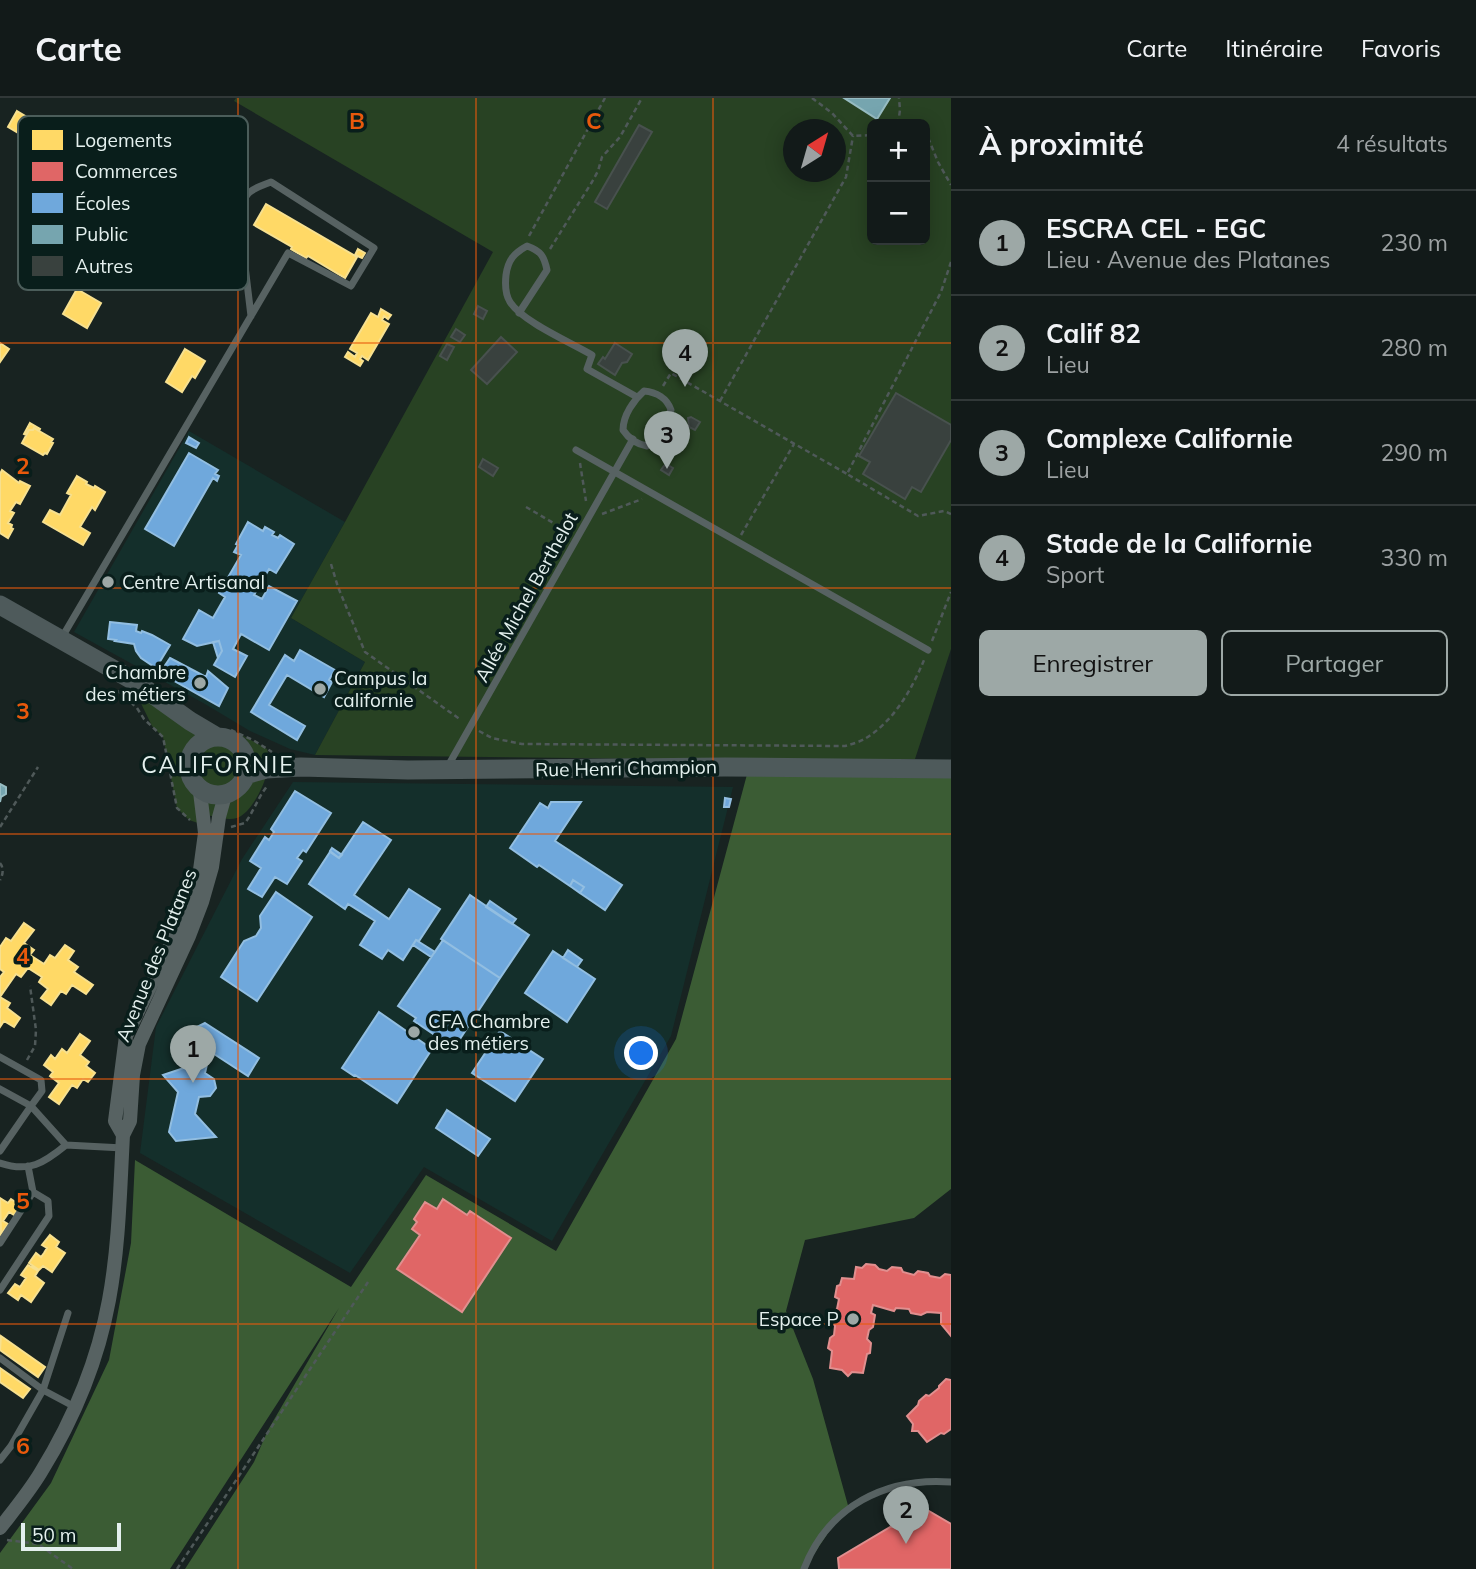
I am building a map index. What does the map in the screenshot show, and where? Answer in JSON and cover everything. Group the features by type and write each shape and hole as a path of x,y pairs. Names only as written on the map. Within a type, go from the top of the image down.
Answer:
{"street":[{"path":"0,605 134,681 217,737 232,740 241,749 246,761 245,775 239,785 230,792 213,794 197,786 189,771 189,760 192,752 203,741 217,737"},
{"path":"159,698 181,729 192,752"},
{"name":"Rue Henri Champion","path":"241,749 301,767"},
{"name":"Rue Henri Champion","path":"245,775 266,769 301,767 446,770 719,767 951,769"},
{"name":"Avenue des Platanes","path":"197,786 211,825"},
{"name":"Avenue des Platanes","path":"0,1528 40,1474 75,1407 89,1373 109,1301 115,1258 123,1142 115,1121 126,1035 191,898 200,870 205,833 230,792"}],"lane":[{"path":"60,640 289,253 351,286 374,248 271,182 248,192"},
{"path":"519,313 547,270 544,258 537,249 527,246 515,253 508,265 505,283 508,300 519,313 592,355 587,369 636,397"},
{"path":"248,290 251,316"},
{"path":"644,391 658,395 668,402 671,410 668,419 654,440 647,446 640,445 623,430 623,423 636,397 644,391"},
{"name":"Allée Michel Berthelot","path":"446,770 633,440"},
{"path":"576,450 928,650"},
{"path":"0,1057 41,1080 42,1091 0,1151"},
{"path":"0,1089 31,1106 66,1145"},
{"path":"0,1163 15,1168 29,1166 47,1160 66,1145 123,1142"},
{"path":"0,1242 33,1192 29,1166"},
{"path":"0,1290 49,1216 48,1202 33,1192"},
{"path":"0,1460 43,1390 68,1313"},
{"path":"0,1358 43,1390 75,1407"},
{"path":"804,1569 827,1529 862,1500 896,1485 929,1481 951,1482"}],"path":[{"path":"527,246 528,236 605,98"},
{"path":"544,258 593,182 602,157 620,137 642,98"},
{"path":"812,98 832,113 853,136"},
{"path":"899,98 899,119"},
{"path":"853,136 867,135"},
{"path":"720,401 846,177 853,136"},
{"path":"930,142 951,185"},
{"path":"847,474 942,292 951,262"},
{"path":"658,395 671,373 918,516 944,511 951,514"},
{"path":"737,541 794,444"},
{"path":"526,507 578,537"},
{"path":"331,564 365,652 471,727 492,738 522,744 845,746 864,739 878,729 900,706 922,666 951,592"},
{"path":"115,689 137,708 144,719 163,737 177,808 189,820 232,827 245,823 260,794 273,778"},
{"path":"0,827 38,767"},
{"path":"0,863 0,880"},
{"path":"22,1069 35,1046 36,1030 30,986"},
{"path":"177,1569 368,1282"},
{"path":"0,1539 38,1544 73,1569"}],"shaded area":[{"path":"189,431 345,522 291,618 365,662 315,755 290,749 250,731 74,632"},
{"name":"CFA Chambre des métiers","path":"293,782 733,787 671,1036 552,1241 424,1167 350,1273 140,1153 156,1027 242,859"}],"green space":[{"path":"236,98 951,98 951,649 915,759 315,755 365,662 291,618 493,252 234,101"},
{"path":"135,691 206,739 196,748 190,759 190,770 199,788 208,793 231,791 241,782 246,764 241,749 252,752 246,739 240,734 267,749 268,753 261,756 266,758 264,781 255,800 242,816 233,819 203,814 198,823 189,820 177,808 163,737 152,726"},
{"path":"218,745 233,751 239,766 233,781 218,787 203,781 197,766 203,751"},
{"path":"749,767 951,769 951,1189 914,1218 805,1240 786,1311 813,1379 849,1509 838,1518 804,1569 185,1569 254,1462 268,1430 339,1308 170,1569 0,1569 0,1553 51,1483 109,1360 131,1243 135,1160 351,1287 426,1175 556,1251 676,1039"}],"building: Logements":[{"path":"17,111 25,116 18,116 18,133 8,127"},
{"path":"266,204 357,257 345,278 308,256 306,258 254,225"},
{"path":"358,249 365,253 362,258 355,255"},
{"path":"76,290 101,303 87,328 63,314"},
{"path":"381,309 391,315 388,319 384,316 382,320 389,324 368,360 362,356 360,366 345,357 348,352 355,357 357,353 350,349 371,313 378,317"},
{"path":"0,343 9,349 0,362"},
{"path":"185,349 205,361 182,392 166,382"},
{"path":"30,423 40,429 29,430 26,435 24,434"},
{"path":"34,428 53,439 47,454 43,455 22,443 29,430"},
{"path":"2,470 19,483 20,481 30,486 20,504 16,502 10,511 14,513 8,523 13,529 8,538 0,533"},
{"path":"77,476 87,482 86,484 105,492 95,510 92,507 80,527 90,533 83,545 43,522 50,510 60,515 71,495 67,493"},
{"path":"24,923 34,930 24,943 34,950 30,955 44,964 50,955 55,958 65,945 74,951 68,960 78,967 74,972 93,985 86,994 72,985 66,994 61,991 51,1005 41,998 48,989 39,982 42,977 28,968 21,977 16,974 0,997 0,977 4,972 0,969 0,947 6,938 11,941"},
{"path":"0,997 10,1003 7,1008 20,1018 14,1027 4,1021 0,1027"},
{"path":"80,1034 90,1041 80,1055 89,1062 86,1066 95,1073 88,1082 83,1079 77,1088 72,1085 59,1104 49,1097 59,1083 50,1076 53,1072 44,1065 51,1055 55,1059 62,1049 67,1053"},
{"path":"0,1198 8,1203 11,1199 21,1206 14,1215 9,1212 3,1221 8,1224 1,1234"},
{"path":"50,1235 59,1242 56,1247 65,1253 52,1272 43,1266 39,1270 29,1263 36,1253 41,1257 47,1248 42,1245"},
{"path":"28,1265 38,1271 35,1276 44,1283 31,1302 21,1295 18,1300 8,1293 15,1284 20,1287 26,1278 21,1275"},
{"path":"1,1336 45,1367 38,1377 0,1350"},
{"path":"0,1368 30,1389 23,1398 0,1382"}],"building: Commerces":[{"path":"443,1199 467,1215 470,1211 511,1238 462,1312 397,1269 420,1235 412,1229 417,1222 414,1219 425,1202 437,1209"},
{"name":"Espace P","path":"866,1264 887,1271 892,1267 901,1268 903,1272 914,1275 918,1271 940,1278 945,1274 951,1275 951,1336 941,1324 941,1313 927,1312 921,1315 911,1313 909,1309 896,1308 894,1311 873,1305 873,1327 869,1330 867,1339 871,1343 870,1353 867,1354 863,1373 852,1372 848,1376 842,1370 830,1368 832,1351 828,1348 830,1338 834,1335 833,1312 837,1309 839,1299 835,1297 842,1278 854,1279 856,1267 862,1268"},
{"path":"946,1379 951,1380 951,1429 927,1442 918,1431 912,1431 913,1424 907,1416 919,1401 939,1388"},
{"path":"917,1504 951,1524 951,1569 839,1569 838,1558 892,1526 901,1531 901,1521 896,1521 896,1513 906,1506 909,1509"}],"building: Écoles":[{"path":"189,437 199,443 196,448 186,443"},
{"path":"189,453 218,470 215,474 219,476 217,481 213,478 174,546 145,529"},
{"path":"248,522 263,531 265,527 274,532 272,535 278,538 280,535 294,544 276,573 269,569 254,595 262,599 269,586 297,601 269,650 241,634 233,649 247,656 235,677 214,665 222,651 219,641 197,646 183,639 199,610 213,618 225,597 219,593 241,555 234,552"},
{"name":"Centre Artisanal","path":"107,577 113,580 109,588 103,585"},
{"path":"110,622 137,625 136,631 152,635 170,645 156,668 141,658 134,644 108,639"},
{"path":"219,641 222,651 218,658 213,642"},
{"name":"Campus la californie","path":"300,650 335,670 324,697 287,675 269,705 305,726 297,740 251,712 285,655 294,661"},
{"name":"Chambre des métiers","path":"170,658 206,677 208,671 228,688 219,706 160,673"},
{"path":"295,791 331,813 306,852 303,850 297,858 302,861 287,884 275,877 262,897 248,889 261,868 250,861 265,837 269,840 274,832 271,829"},
{"path":"725,798 731,799 729,807 724,807"},
{"path":"551,802 581,802 555,841 622,885 605,910 580,893 584,887 573,880 570,886 510,848 540,803 548,808"},
{"path":"363,822 391,840 354,895 389,919 409,889 440,909 403,960 388,950 382,959 360,945 375,921 348,904 345,909 309,884 330,852 339,858"},
{"path":"332,848 342,855 339,858 330,851"},
{"path":"573,880 584,887 580,893 570,886"},
{"path":"276,892 312,917 257,1001 221,977 244,941 256,936 261,928 260,916"},
{"path":"470,895 529,935 500,978 441,939"},
{"path":"490,901 516,919 512,924 486,907"},
{"path":"416,940 435,952 431,957 413,945"},
{"path":"443,940 500,978 454,1048 414,1021 416,1018 398,1006"},
{"path":"568,950 582,960 577,967 563,958"},
{"path":"553,951 595,979 567,1022 525,993"},
{"path":"379,1012 432,1049 397,1103 342,1068"},
{"path":"205,1023 259,1058 248,1076 214,1054 209,1056 205,1073 214,1079 216,1088 210,1096 199,1097 195,1114 216,1137 176,1141 169,1132 178,1092 163,1075 184,1068 193,1029"},
{"path":"500,1031 543,1059 515,1101 472,1073"},
{"path":"447,1110 490,1139 478,1156 436,1128"}],"building: Public":[{"path":"844,98 890,98 877,119"},
{"path":"0,784 6,787 6,794 1,797 0,802"}],"building: Autres":[{"path":"639,125 652,132 607,209 595,202"},
{"path":"478,306 487,311 483,319 474,314"},
{"path":"456,329 465,335 460,342 451,337"},
{"path":"501,337 517,352 487,384 471,370"},
{"path":"615,343 632,354 627,362 622,363 615,375 598,364 603,357 605,359"},
{"path":"447,344 454,347 447,360 440,356"},
{"path":"896,393 951,425 951,440 921,492 912,487 905,499 863,474 870,462 859,456"},
{"path":"688,418 700,422 695,430 689,427"},
{"path":"483,459 498,468 493,476 479,467"},
{"path":"668,465 673,468 669,475 661,470"}],"place":[{"name":"Stade de la Californie","path":"685,387"},
{"name":"Complexe Californie","path":"667,469"},
{"name":"Centre Artisanal","path":"108,582"},
{"name":"Chambre des métiers","path":"200,683"},
{"name":"Campus la californie","path":"320,689"},
{"name":"CFA Chambre des métiers","path":"414,1032"},
{"name":"ESCRA CEL - EGC","path":"193,1083"},
{"name":"Espace P","path":"853,1319"},
{"name":"Calif 82","path":"906,1544"}],"district":[{"name":"CALIFORNIE","path":"218,765"}]}
